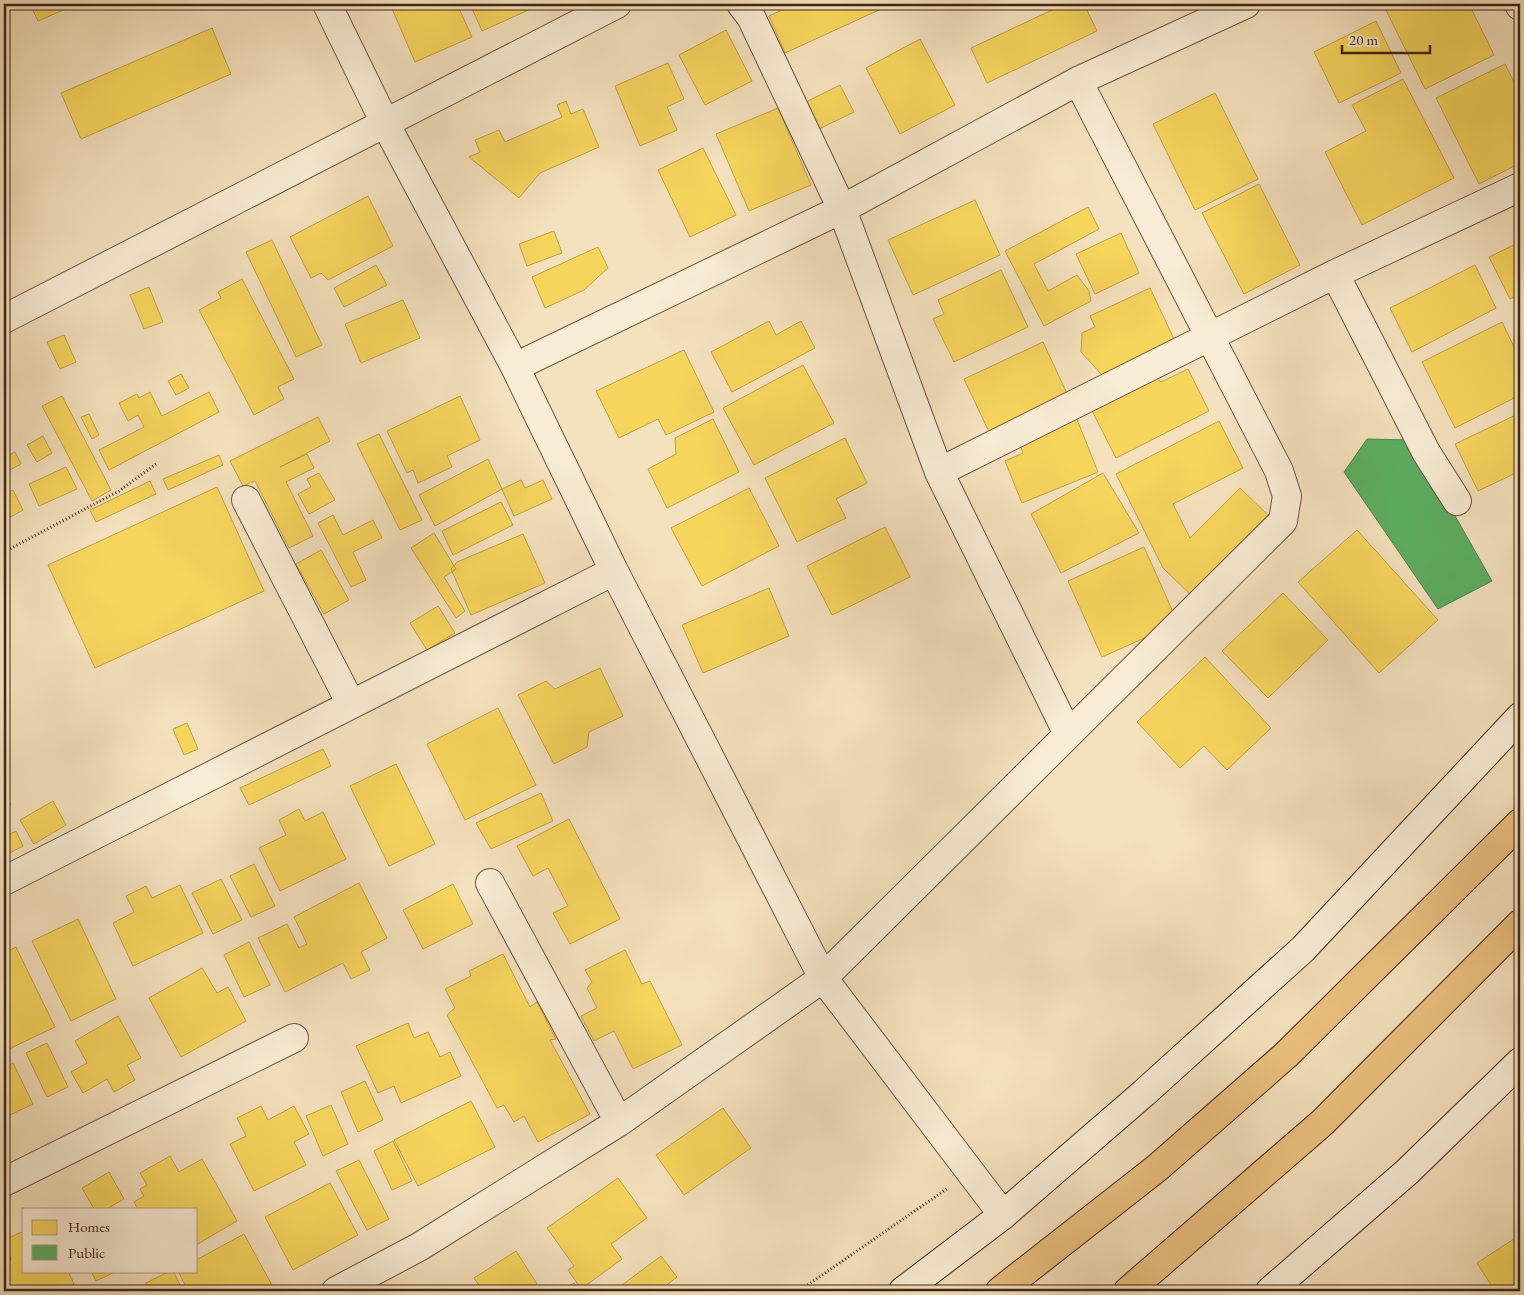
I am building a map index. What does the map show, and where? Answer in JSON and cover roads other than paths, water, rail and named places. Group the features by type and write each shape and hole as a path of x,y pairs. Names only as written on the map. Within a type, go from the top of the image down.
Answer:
{"highway":[{"path":"1000,1291 1158,1168 1286,1055 1520,823"},
{"path":"1128,1291 1187,1243 1323,1122 1520,924"}],"street":[{"path":"327,4 385,122 515,367 614,571 823,978 1003,1214"},
{"path":"4,319 617,4"},
{"path":"741,4 751,17 842,209 940,472 1068,734"},
{"path":"515,367 842,209 1078,81 1246,4"},
{"path":"336,1291 418,1247 619,1122 823,978 1283,521 1287,496 1279,472 1078,81"},
{"path":"940,472 1335,274 1520,188"},
{"path":"1335,274 1426,452 1457,501"},
{"path":"246,500 352,704"},
{"path":"4,881 614,571"},
{"path":"903,1291 1003,1214 1144,1093 1303,949 1520,717"},
{"path":"490,883 619,1122"},
{"path":"4,1182 294,1038"},
{"path":"1270,1291 1406,1172 1520,1062"}]}
